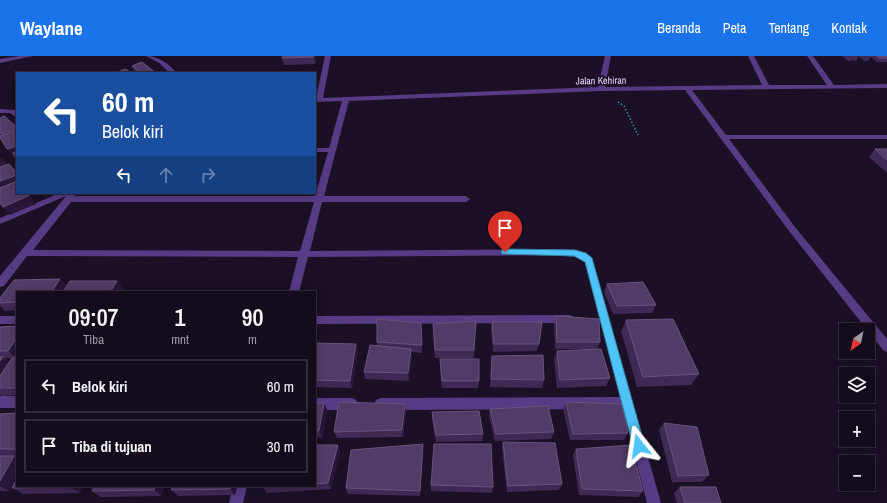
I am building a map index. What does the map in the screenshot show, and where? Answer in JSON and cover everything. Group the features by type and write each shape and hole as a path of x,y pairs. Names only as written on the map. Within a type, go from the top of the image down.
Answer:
{"street":[{"path":"0,61 30,56"},
{"path":"149,56 161,62 173,72"},
{"path":"317,100 328,56"},
{"path":"601,89 608,56"},
{"path":"751,56 767,88"},
{"path":"810,56 832,86"},
{"name":"Jalan Kehiran","path":"317,100 601,89 887,86"},
{"path":"688,89 792,229 887,347"},
{"path":"294,291 346,98"},
{"path":"0,111 12,111 16,115"},
{"path":"724,137 887,137"},
{"path":"316,150 332,150"},
{"path":"0,283 69,195"},
{"path":"0,221 69,195 319,199 466,199"},
{"path":"24,253 575,253 583,256 589,260 601,319 628,403 654,503"},
{"path":"0,273 12,268"},
{"path":"316,320 582,319"},
{"path":"0,320 16,320"},
{"path":"0,402 16,402"},
{"path":"316,404 628,403"},
{"path":"236,503 240,487"}],"path":[{"path":"601,89 624,106 638,135"}],"building":[{"path":"283,56 314,56 282,58"},
{"path":"877,56 887,56 887,58 879,58"},
{"path":"142,62 155,72 140,72 132,66"},
{"path":"126,69 130,72 117,72"},
{"path":"4,116 16,126 16,128 2,134 0,132 0,118"},
{"path":"16,130 16,146 7,149 0,136"},
{"path":"875,149 887,149 887,160"},
{"path":"9,164 16,172 16,175 0,181 0,167"},
{"path":"16,181 16,194 30,195 3,207 0,203 0,188"},
{"path":"60,279 52,291 16,291 16,302 0,303 0,298 14,280"},
{"path":"70,281 117,281 111,291 64,291"},
{"path":"643,282 656,305 617,306 607,284"},
{"path":"556,316 599,319 600,342 557,342"},
{"path":"377,319 421,323 422,345 377,342"},
{"path":"673,319 699,374 643,377 626,320"},
{"path":"476,321 474,350 435,350 433,324"},
{"path":"492,322 542,322 539,344 494,344"},
{"path":"16,326 16,339 8,351 0,351 0,327"},
{"path":"316,343 356,344 350,381 316,380"},
{"path":"370,345 411,349 408,373 364,372"},
{"path":"601,349 610,378 560,380 557,351"},
{"path":"543,355 544,380 491,379 492,356"},
{"path":"12,358 16,358 16,388 0,388 0,376"},
{"path":"440,359 479,359 479,381 442,381"},
{"path":"339,402 405,404 402,430 334,432"},
{"path":"566,402 622,404 628,433 573,434"},
{"path":"324,403 319,431 316,431 316,404"},
{"path":"548,406 554,432 496,434 490,409"},
{"path":"479,411 483,434 436,435 432,412"},
{"path":"16,413 15,449 0,449 0,414"},
{"path":"664,423 697,427 709,475 678,476"},
{"path":"503,442 555,443 562,484 508,486"},
{"path":"423,444 420,491 346,488 351,450"},
{"path":"434,444 491,444 493,487 431,485"},
{"path":"316,445 338,445 328,483 316,484"},
{"path":"631,445 643,491 582,489 576,449"},
{"path":"0,456 14,456 0,481"},
{"path":"16,480 16,487 70,487 12,488"},
{"path":"94,487 155,487 154,490 92,491"},
{"path":"172,487 231,487 230,489 171,490"},
{"path":"680,487 716,487 721,503 685,503"}],"route":[{"path":"505,252 575,253 589,260 639,446"}]}
